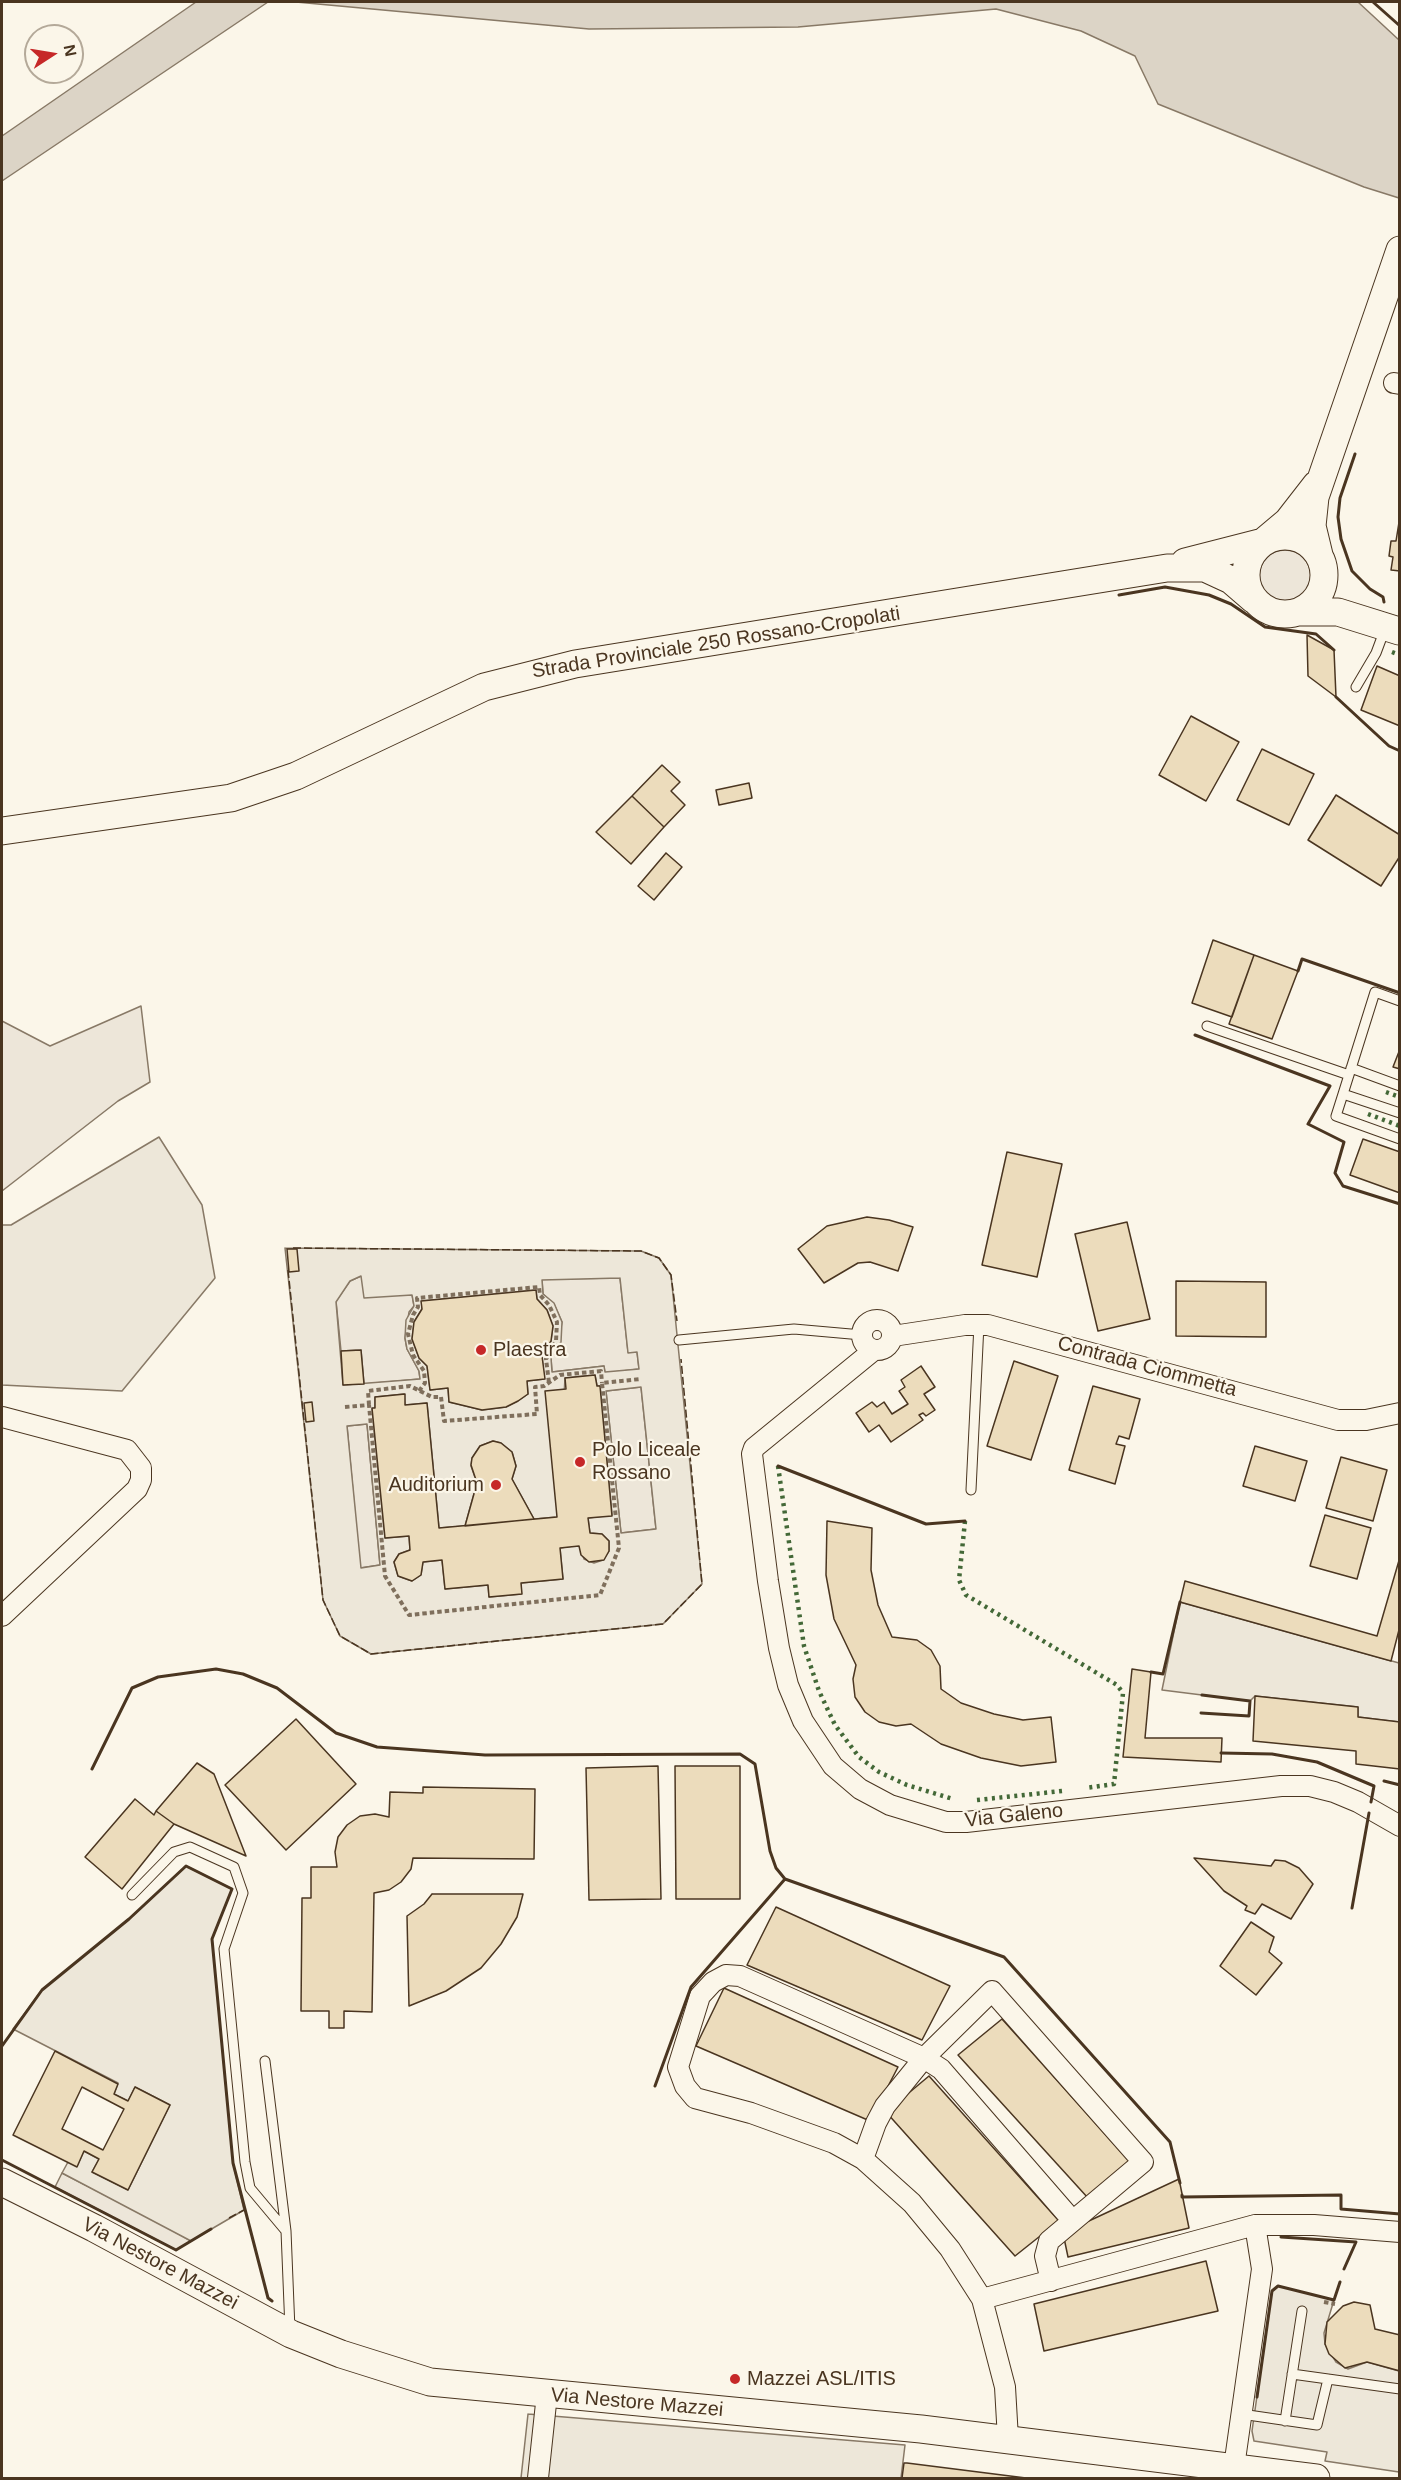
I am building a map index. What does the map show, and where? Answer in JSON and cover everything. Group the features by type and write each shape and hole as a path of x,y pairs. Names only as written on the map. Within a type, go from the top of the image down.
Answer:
{"main road":[{"path":"1301,612 1312,604 1320,593 1321,561 1312,526 1320,479 1400,250"},
{"path":"1320,479 1295,513 1263,542 1247,561 1245,574 1247,587 1253,599 1262,608 1275,614 1338,612 1395,630"},
{"path":"1263,542 1275,537 1294,537 1311,546 1339,590 1351,601 1395,630"},
{"name":"Strada Provinciale 250 Rossano-Cropolati","path":"1167,568 1196,558 1250,547 1263,542"},
{"name":"Strada Provinciale 250 Rossano-Cropolati","path":"2,831 175,808 231,798 296,776 484,687 525,674 575,664 1167,568 1205,568 1231,580 1253,599"},
{"name":"Via Nestore Mazzei","path":"2,2182 124,2244 291,2334 341,2355 430,2382 1008,2439 1316,2478"}],"street":[{"path":"878,1320 890,1326 893,1336 888,1346 868,1342 869,1322 878,1320"},
{"name":"Contrada Ciommetta","path":"893,1336 979,1324 1159,1370 1338,1420 1366,1420 1400,1413"},
{"name":"Via Galeno","path":"868,1342 754,1448 752,1454 768,1581 786,1676 803,1720 832,1766 860,1789 890,1805 946,1822 966,1822 1281,1786 1310,1786 1334,1792 1358,1802 1400,1826"},
{"path":"2,1418 127,1450 141,1468 137,1489 2,1616"},
{"path":"1008,2439 1005,2387 982,2299 967,2273 931,2224 892,2182 863,2159 834,2143 784,2124 695,2098 685,2086 678,2067 700,1996 713,1982 726,1975 740,1976 924,2058 940,2069 1072,2220"},
{"path":"863,2159 885,2106 924,2058 992,1991 1143,2162 1048,2241 1045,2256 1051,2281"},
{"path":"982,2299 1255,2225 1314,2226 1400,2232"},
{"path":"1234,2467 1262,2269 1255,2225"},
{"path":"538,2478 547,2394"}],"lane":[{"path":"1356,687 1376,653 1395,630"},
{"path":"1400,1001 1375,992 1336,1116 1400,1139"},
{"path":"1207,1026 1400,1086"},
{"path":"1343,1094 1400,1113"},
{"path":"971,1490 979,1324"},
{"path":"679,1340 794,1329 868,1342"},
{"path":"132,1895 174,1852 190,1847 234,1867 243,1893 224,1949 245,2162 250,2188 286,2231"},
{"path":"265,2061 286,2231 291,2334"},
{"path":"1285,2421 1302,2311"},
{"path":"1292,2374 1400,2389"},
{"path":"1248,2415 1317,2425 1328,2379"}],"path":[{"path":"419,1391 425,1383 424,1371 413,1355 408,1334 409,1324 418,1307 417,1298 538,1287 540,1295 549,1305 557,1322 556,1341 546,1359 549,1383"},
{"path":"601,1371 602,1383 619,1548 600,1595 409,1614 386,1576 368,1391 410,1386 432,1398 441,1397 444,1421 537,1414 535,1387 549,1383 560,1375 601,1371"},
{"path":"602,1383 640,1379"},
{"path":"345,1407 369,1405"},
{"path":"1324,2302 1335,2304"}],"shaded area":[{"path":"196,2 268,2 2,181 2,136 77,84 84,84 84,79"},
{"path":"296,2 1358,2 1399,40 1399,198 1364,187 1158,104 1135,56 1081,31 996,9 798,27 589,29"},
{"path":"1280,550 1290,550 1304,557 1311,576 1304,595 1290,602 1280,602 1270,598 1263,591 1259,581 1259,571 1263,561 1270,554"},
{"path":"141,1006 150,1082 118,1101 2,1191 2,1021 50,1046"},
{"path":"159,1137 202,1205 215,1278 122,1391 2,1385 2,1225 11,1225"},
{"path":"285,1248 641,1251 659,1258 671,1275 702,1584 663,1624 371,1654 340,1636 323,1600","holes":["361,1276 364,1298 412,1295 414,1306 406,1320 405,1338 407,1349 419,1371 420,1379 343,1385 336,1302 350,1281","620,1278 628,1353 637,1352 639,1369 605,1372 604,1366 552,1372 551,1358 561,1342 562,1322 554,1303 543,1294 542,1280","536,1290 537,1299 547,1310 553,1326 551,1341 542,1356 544,1379 527,1381 528,1394 506,1407 482,1410 449,1402 448,1388 430,1390 427,1366 419,1358 412,1339 414,1322 422,1309 422,1301","595,1375 597,1386 600,1386 612,1515 588,1518 590,1533 602,1534 609,1541 609,1551 603,1560 594,1563 584,1559 579,1545 560,1548 563,1579 521,1583 521,1594 489,1597 488,1585 445,1589 442,1560 423,1562 421,1575 412,1581 398,1576 394,1562 399,1554 410,1550 409,1536 385,1538 372,1409 375,1408 375,1397 404,1394 405,1405 427,1403 439,1528 465,1526 477,1483 471,1466 472,1458 480,1446 493,1441 501,1443 512,1452 516,1466 512,1479 534,1519 557,1517 565,1378","641,1387 656,1529 621,1533 606,1391","367,1424 380,1565 361,1568 347,1426"]},
{"path":"361,1276 412,1294 414,1306 409,1312 405,1338 407,1349 419,1371 420,1379 364,1384 361,1350 341,1351 336,1301 350,1281"},
{"path":"620,1278 628,1352 637,1352 639,1369 605,1373 604,1366 552,1372 551,1358 557,1350 562,1322 554,1304 543,1294 542,1279"},
{"path":"641,1387 656,1529 621,1533 606,1391"},
{"path":"367,1424 380,1565 360,1568 347,1426"},
{"path":"1180,1602 1399,1663 1399,1722 1358,1717 1358,1707 1255,1696 1250,1701 1162,1690"},
{"path":"186,1866 232,1889 212,1939 233,2163 244,2210 191,2241 62,2173 68,2162 77,2166 84,2151 99,2159 92,2172 128,2190 170,2105 135,2087 128,2101 114,2094 118,2083 13,2029 42,1990 129,1919"},
{"path":"62,2173 191,2241 176,2250 55,2187"},
{"path":"1278,2286 1334,2300 1324,2333 1325,2344 1336,2362 1348,2369 1367,2362 1399,2371 1399,2472 1325,2461 1327,2452 1254,2441 1252,2431 1272,2291"},
{"path":"528,2414 905,2445 901,2478 521,2478"}],"building":[{"path":"1400,516 1400,571 1391,570 1393,557 1389,556 1391,541 1396,541"},
{"path":"1307,635 1334,650 1336,697 1308,676"},
{"path":"1377,666 1400,676 1400,726 1361,710"},
{"path":"1191,716 1239,742 1206,801 1159,775"},
{"path":"1262,749 1314,774 1289,825 1237,800"},
{"path":"662,765 680,782 671,791 685,805 664,827 632,796"},
{"path":"749,783 752,798 719,805 716,790"},
{"path":"1336,795 1400,835 1400,856 1381,886 1308,840"},
{"path":"632,796 664,827 631,864 596,832"},
{"path":"666,853 682,867 654,900 638,886"},
{"path":"1213,940 1254,955 1232,1017 1192,1003"},
{"path":"1254,955 1298,971 1272,1039 1229,1024"},
{"path":"1400,1049 1400,1069 1393,1067"},
{"path":"1363,1139 1400,1152 1400,1193 1350,1175"},
{"path":"1007,1152 1062,1164 1037,1277 982,1265"},
{"path":"867,1217 913,1227 898,1271 870,1262 858,1263 824,1283 798,1249 827,1226"},
{"path":"1127,1222 1150,1319 1098,1331 1075,1234"},
{"path":"287,1249 297,1249 299,1271 289,1272"},
{"path":"1176,1281 1266,1282 1266,1337 1176,1336"},
{"name":"Plaestra","path":"536,1290 537,1299 547,1310 553,1326 551,1341 542,1356 545,1379 527,1381 528,1394 506,1407 482,1410 449,1402 448,1388 430,1390 427,1366 419,1358 412,1339 414,1322 422,1309 421,1301"},
{"path":"361,1350 364,1384 343,1385 341,1351"},
{"path":"1014,1361 1058,1376 1031,1460 987,1446"},
{"path":"921,1366 935,1387 924,1394 935,1410 926,1416 923,1413 919,1415 923,1420 891,1442 879,1425 869,1432 856,1413 872,1402 877,1407 884,1402 892,1414 908,1404 899,1391 905,1387 901,1380"},
{"name":"Polo Liceale Rossano","path":"595,1375 597,1386 600,1386 612,1516 588,1518 590,1533 602,1534 609,1541 609,1551 604,1560 589,1562 581,1555 579,1546 560,1548 563,1579 521,1583 522,1594 489,1597 488,1585 445,1589 442,1560 423,1562 421,1575 412,1581 398,1576 394,1562 399,1554 410,1550 409,1536 385,1538 372,1408 375,1408 375,1397 405,1394 405,1405 427,1403 439,1528 557,1517 545,1391 566,1389 565,1378"},
{"path":"1093,1386 1140,1399 1129,1439 1119,1436 1116,1444 1125,1446 1115,1484 1069,1470"},
{"path":"312,1402 314,1421 306,1422 304,1403"},
{"name":"Auditorium","path":"493,1441 501,1443 512,1452 516,1466 512,1479 534,1519 465,1526 477,1483 471,1465 472,1458 480,1446"},
{"path":"1255,1446 1307,1461 1295,1501 1243,1486"},
{"path":"1341,1457 1387,1470 1373,1521 1326,1508"},
{"path":"1325,1515 1371,1528 1357,1579 1310,1566"},
{"path":"827,1521 872,1528 871,1570 878,1605 892,1637 917,1640 931,1650 940,1666 941,1689 961,1703 994,1714 1023,1720 1051,1717 1056,1762 1021,1766 981,1758 941,1744 911,1724 896,1726 879,1722 865,1712 855,1697 853,1679 856,1665 834,1619 826,1575"},
{"path":"1400,1557 1400,1626 1391,1661 1180,1602 1185,1581 1377,1636"},
{"path":"1132,1669 1151,1672 1145,1738 1222,1738 1221,1762 1123,1757"},
{"path":"1255,1696 1358,1707 1358,1717 1400,1722 1400,1769 1356,1764 1356,1751 1253,1741"},
{"path":"296,1719 356,1784 286,1850 225,1785"},
{"path":"197,1763 214,1774 246,1856 174,1824 156,1811"},
{"path":"658,1766 661,1899 589,1900 586,1768"},
{"path":"675,1766 740,1766 740,1899 676,1899"},
{"path":"423,1787 535,1789 534,1859 413,1858 411,1869 401,1882 389,1890 374,1893 372,2012 344,2011 344,2028 329,2028 329,2011 301,2011 302,1898 311,1898 311,1867 337,1867 335,1852 338,1837 347,1825 360,1816 375,1814 389,1817 390,1792 423,1793"},
{"path":"135,1799 154,1815 156,1811 174,1824 122,1889 85,1857"},
{"path":"1194,1858 1271,1866 1275,1860 1285,1861 1299,1868 1313,1884 1291,1919 1262,1904 1255,1914 1245,1910 1247,1906 1224,1891"},
{"path":"432,1894 523,1894 517,1917 501,1944 481,1968 446,1991 409,2006 407,1916 424,1904"},
{"path":"776,1907 950,1986 922,2040 747,1965"},
{"path":"1251,1922 1274,1937 1269,1952 1282,1963 1256,1995 1220,1966"},
{"path":"724,1988 898,2067 870,2121 696,2046"},
{"path":"1002,2019 1131,2163 1088,2198 958,2055"},
{"path":"55,2051 118,2084 114,2094 128,2101 135,2087 170,2105 128,2190 92,2172 99,2159 84,2151 77,2167 13,2135","holes":["82,2087 124,2109 103,2150 62,2129"]},
{"path":"929,2076 1059,2221 1015,2256 886,2112"},
{"path":"1179,2179 1189,2228 1068,2257 1063,2233"},
{"path":"1206,2261 1218,2311 1044,2351 1034,2304"},
{"path":"1354,2302 1370,2305 1375,2329 1400,2335 1400,2371 1367,2362 1345,2368 1329,2354 1325,2344 1327,2322 1343,2306"},
{"path":"904,2463 907,2463 1026,2478 902,2478"}],"hedge":[{"path":"1392,652 1400,655"},
{"path":"1386,1092 1400,1097"},
{"path":"1368,1114 1400,1126"},
{"path":"778,1466 804,1646 819,1691 835,1725 859,1757 879,1772 907,1785 953,1799"},
{"path":"965,1521 959,1580 966,1595 1117,1685 1123,1693 1114,1784 1086,1788"},
{"path":"977,1800 1062,1791"}],"fence":[{"path":"293,1248 641,1251 659,1258 671,1275 677,1321"},
{"path":"288,1270 323,1600 340,1636 371,1654 663,1624 702,1584 681,1359"},
{"path":"229,2218 244,2210"}],"wall":[{"path":"1373,2 1400,26"},
{"path":"1355,454 1340,498 1338,517 1341,539 1352,571 1370,589 1383,597 1384,602"},
{"path":"1119,595 1165,587 1209,595 1231,604 1265,627 1316,634 1334,650"},
{"path":"1336,697 1389,746 1400,751"},
{"path":"1298,971 1302,959 1400,993"},
{"path":"1195,1035 1330,1086 1308,1124 1344,1142 1335,1173 1343,1186 1400,1204"},
{"path":"778,1466 926,1524 965,1521"},
{"path":"1151,1672 1163,1674 1180,1602"},
{"path":"92,1769 132,1688 158,1677 216,1669 243,1674 277,1688 336,1733 377,1747 485,1755 740,1754 755,1764 770,1851 776,1868 785,1879 1004,1957 1170,2142 1180,2183"},
{"path":"1201,1713 1249,1716 1250,1701 1202,1695"},
{"path":"1221,1753 1272,1754 1317,1762 1374,1786 1371,1802"},
{"path":"1384,1781 1400,1785"},
{"path":"1352,1908 1369,1813"},
{"path":"2,2046 42,1990 129,1919 186,1866 232,1889 212,1939 233,2163 268,2298 272,2301"},
{"path":"655,2086 691,1987 785,1879"},
{"path":"2,2160 176,2250 211,2229"},
{"path":"1182,2195 1182,2197 1341,2195 1341,2209 1400,2214"},
{"path":"1281,2237 1356,2242 1344,2269"},
{"path":"1257,2397 1272,2291 1278,2286 1334,2300 1340,2282"}],"place":[{"name":"Plaestra","path":"481,1350"},
{"name":"Polo Liceale Rossano","path":"580,1462"},
{"name":"Auditorium","path":"496,1485"},
{"name":"Mazzei ASL/ITIS","path":"735,2379"}]}
